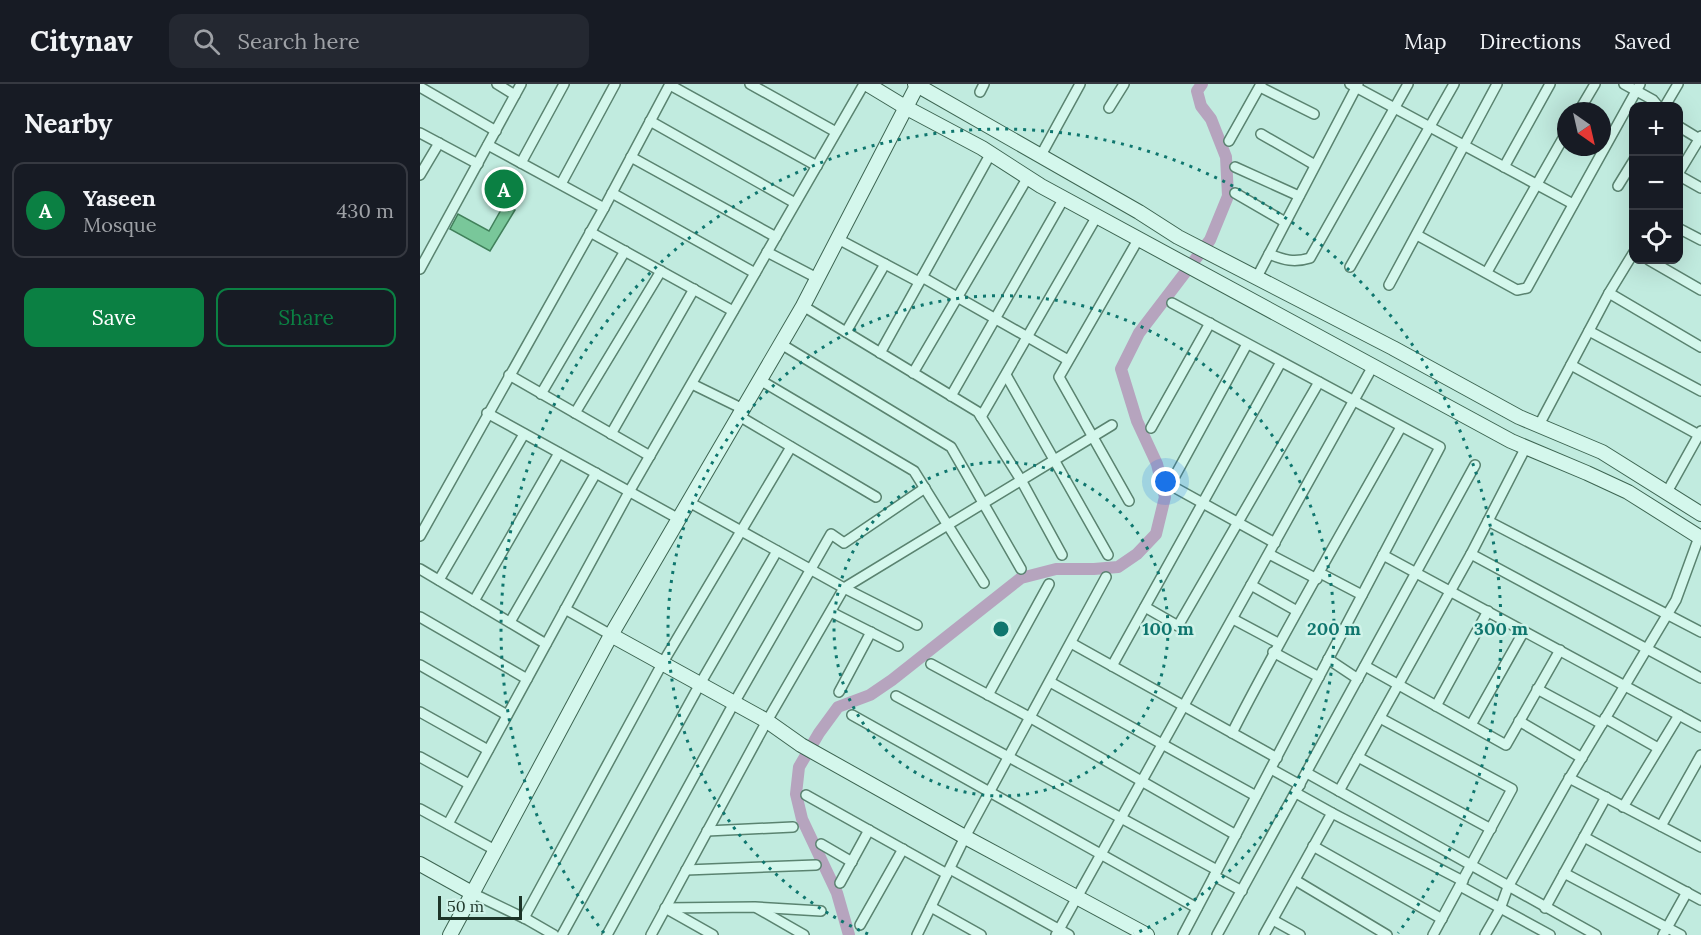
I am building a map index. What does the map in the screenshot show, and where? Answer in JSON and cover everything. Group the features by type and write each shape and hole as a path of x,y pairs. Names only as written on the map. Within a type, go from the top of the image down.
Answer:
{"main road":[{"path":"865,84 991,153 1064,198 1511,441 1628,492 1700,537"},
{"path":"453,934 472,893 611,636 803,306 917,84 1139,212 1178,237 1519,417 1602,452 1701,514"},
{"path":"611,636 767,721 801,745 965,837 1147,935"},
{"path":"420,864 472,893"}],"street":[{"path":"496,84 515,94"},
{"path":"420,269 521,84"},
{"path":"521,163 564,84"},
{"path":"561,184 615,84"},
{"path":"420,536 604,208 670,84 817,166"},
{"path":"750,84 836,132"},
{"path":"448,824 629,492 865,84"},
{"path":"1040,156 1080,84"},
{"path":"1110,108 1124,84"},
{"path":"1269,254 1287,261 1299,262 1310,258 1408,84"},
{"path":"1350,267 1454,84"},
{"path":"1389,285 1497,84"},
{"path":"1504,167 1550,84"},
{"path":"1584,102 1595,84"},
{"path":"1624,84 1638,87 1655,102"},
{"path":"1667,102 1678,84"},
{"path":"1257,277 1355,85 1573,204"},
{"path":"1229,141 1260,86 1314,114"},
{"path":"420,87 496,131"},
{"path":"1417,235 1517,290 1527,288 1638,87"},
{"path":"650,121 795,203"},
{"path":"1683,129 1700,139 1683,166"},
{"path":"420,133 477,164"},
{"path":"1261,134 1315,165"},
{"path":"420,175 439,143"},
{"path":"488,145 604,208"},
{"path":"1487,272 1557,148"},
{"path":"880,353 991,153"},
{"path":"631,157 776,237"},
{"path":"1235,167 1299,196"},
{"path":"1618,186 1629,168"},
{"path":"913,373 1028,177"},
{"path":"1683,177 1701,188"},
{"path":"612,193 755,273"},
{"path":"1235,193 1286,222"},
{"path":"951,396 1064,198"},
{"path":"981,417 1097,216"},
{"path":"1683,231 1701,240"},
{"path":"590,232 733,311"},
{"path":"1130,501 1059,377 1139,238"},
{"path":"838,239 885,264 958,297 1068,360"},
{"path":"541,394 625,251"},
{"path":"767,252 818,278"},
{"path":"1539,425 1609,293 1629,260"},
{"path":"846,332 885,264"},
{"path":"1656,264 1701,290"},
{"path":"575,413 661,271"},
{"path":"611,434 694,289"},
{"path":"1609,293 1701,348"},
{"path":"1172,303 1440,447 1183,935"},
{"path":"803,306 978,412 1021,480 1062,555"},
{"path":"1151,428 1210,323"},
{"path":"1589,331 1701,391"},
{"path":"781,344 951,447 1021,569"},
{"path":"1247,344 1170,485 1275,543"},
{"path":"1112,666 1281,362"},
{"path":"1571,365 1700,433 1667,492"},
{"path":"1058,932 1373,366"},
{"path":"509,375 650,456"},
{"path":"1005,375 1108,555"},
{"path":"760,380 914,471 984,584"},
{"path":"1145,607 1178,626 1318,382"},
{"path":"692,384 741,412 790,447 876,497"},
{"path":"487,413 679,519"},
{"path":"651,935 767,721 844,588 1112,425"},
{"path":"1232,733 1276,648 1401,427"},
{"path":"439,580 524,434"},
{"path":"524,918 662,664 790,447"},
{"path":"1339,791 1451,591 1526,447"},
{"path":"474,601 559,453"},
{"path":"1217,935 1475,465"},
{"path":"510,622 596,473"},
{"path":"607,935 734,703 831,534 844,543 925,488"},
{"path":"689,502 844,588 917,625"},
{"path":"1488,521 1701,632"},
{"path":"1485,935 1500,909 1508,887 1569,778 1676,600 1700,537"},
{"path":"562,935 700,684 777,551"},
{"path":"1269,554 1362,595"},
{"path":"1471,554 1701,678"},
{"path":"1383,555 1701,727"},
{"path":"420,569 546,644"},
{"path":"917,935 965,837 1106,577"},
{"path":"988,695 1049,584"},
{"path":"1251,585 1297,612"},
{"path":"565,609 611,636"},
{"path":"1436,706 1488,611"},
{"path":"831,612 898,646"},
{"path":"420,617 527,679"},
{"path":"1233,619 1319,677"},
{"path":"1471,725 1524,631"},
{"path":"839,692 871,632"},
{"path":"1071,643 1276,758"},
{"path":"1365,666 1506,745 1560,650"},
{"path":"1328,659 1358,680"},
{"path":"931,664 1236,835"},
{"path":"420,665 507,715"},
{"path":"1050,682 1256,796"},
{"path":"1538,689 1658,748"},
{"path":"896,696 1121,819 1216,873 1242,891"},
{"path":"420,712 488,750"},
{"path":"852,715 1197,908"},
{"path":"1623,807 1679,715"},
{"path":"1380,718 1512,789 1433,935"},
{"path":"1520,721 1582,758"},
{"path":"1661,826 1701,755"},
{"path":"420,757 469,784"},
{"path":"1358,757 1491,829"},
{"path":"1271,769 1332,813 1461,884 1543,933"},
{"path":"1307,773 1596,935"},
{"path":"1569,778 1701,847"},
{"path":"806,795 1058,932 1069,935"},
{"path":"1545,908 1606,797"},
{"path":"420,808 495,850"},
{"path":"1264,935 1332,813"},
{"path":"707,831 793,827"},
{"path":"840,883 869,830"},
{"path":"1584,837 1701,900"},
{"path":"821,844 852,862"},
{"path":"1313,846 1442,919"},
{"path":"860,925 903,849"},
{"path":"686,870 816,865"},
{"path":"1564,873 1665,931 1681,935"},
{"path":"1295,880 1387,935"},
{"path":"1665,931 1687,892"},
{"path":"472,893 554,935"},
{"path":"665,908 755,907 821,911"},
{"path":"755,907 804,935"},
{"path":"931,907 981,935"},
{"path":"665,908 713,935"},
{"path":"1273,920 1300,935"}],"building":[{"path":"506,170 522,195 506,206 515,210 490,251 450,229 458,214 489,231 502,208 485,183"}],"waterway":[{"path":"849,935 837,893 802,819 796,794 799,767 838,707 870,695 892,680 1021,578 1056,569 1118,567 1137,554 1156,534 1165,497 1157,464 1137,421 1121,369 1139,333 1210,240 1228,196 1226,157 1211,119 1201,106 1197,91 1202,84"}],"place":[{"name":"Yaseen","path":"504,189"}]}
